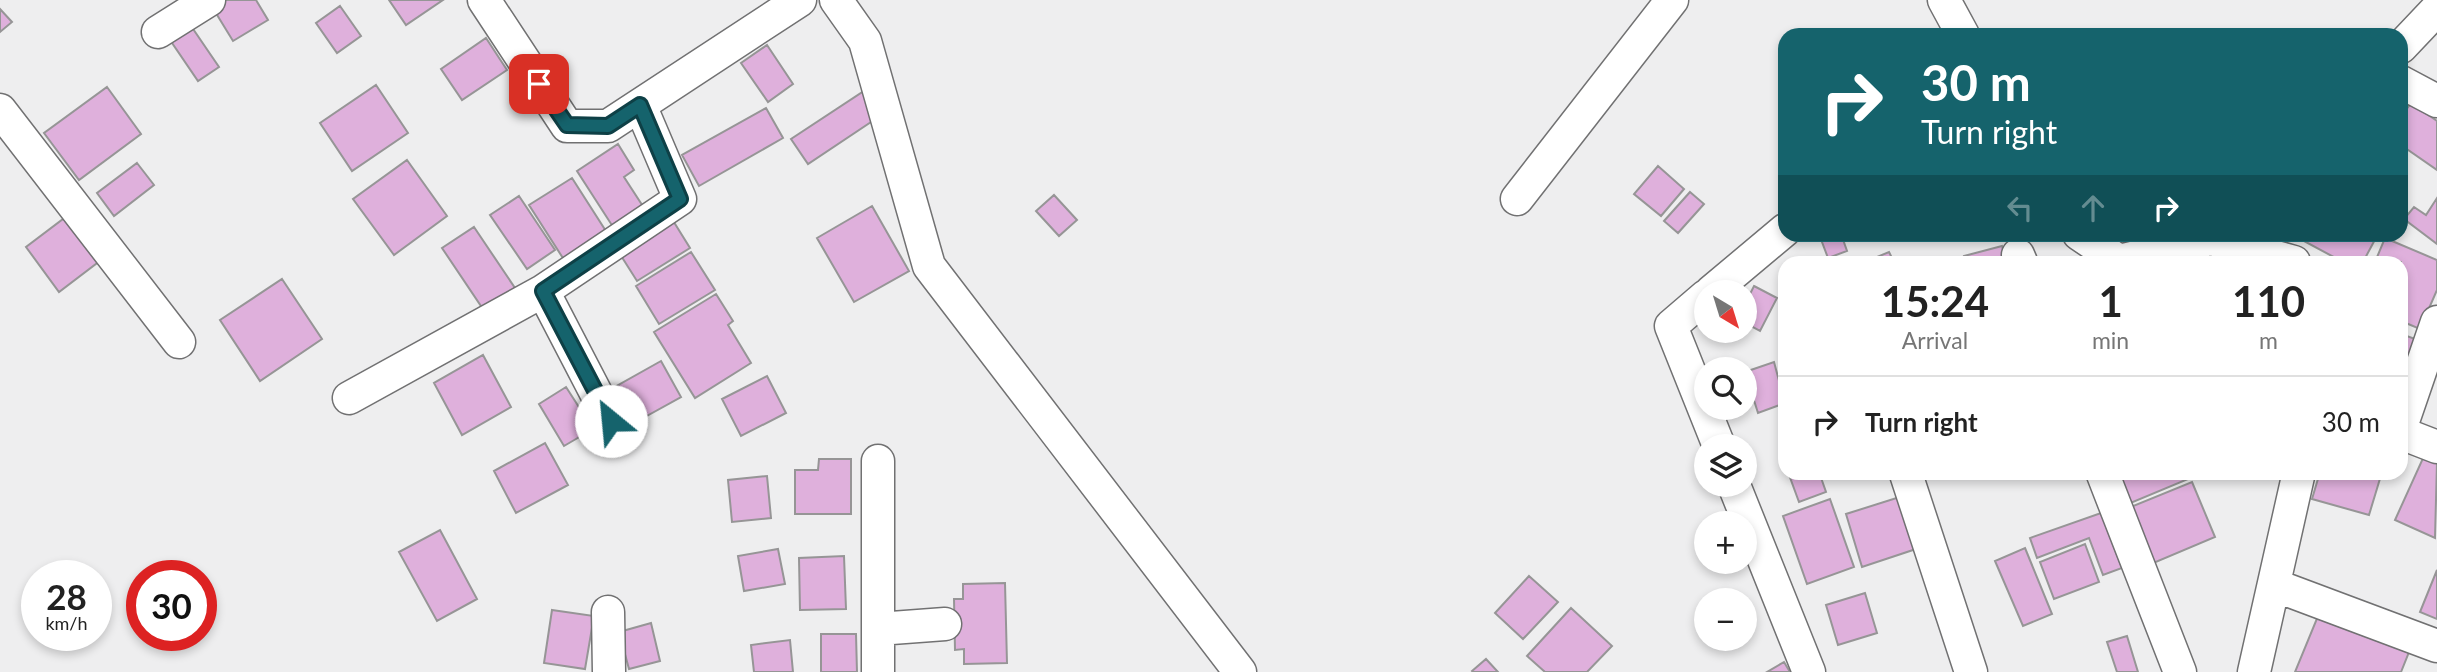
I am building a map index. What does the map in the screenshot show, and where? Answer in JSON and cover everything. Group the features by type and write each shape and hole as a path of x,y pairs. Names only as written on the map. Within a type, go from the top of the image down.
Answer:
{"street":[{"path":"158,32 209,0"},
{"path":"484,0 567,125 608,126 800,0"},
{"path":"836,0 865,41 929,265 1240,672"},
{"path":"1517,199 1672,0"},
{"path":"1944,0 1959,28"},
{"path":"2408,40 2437,9"},
{"path":"2408,86 2437,101"},
{"path":"349,398 543,291 680,199 640,105"},
{"path":"0,110 179,342"},
{"path":"1725,280 1778,236"},
{"path":"2091,242 2112,256"},
{"path":"2139,256 2193,242"},
{"path":"2229,242 2275,256"},
{"path":"543,291 611,421"},
{"path":"1694,306 1671,326 1714,434"},
{"path":"2408,407 2437,322"},
{"path":"2408,436 2437,447"},
{"path":"878,461 878,672"},
{"path":"1908,480 1971,672"},
{"path":"2105,480 2180,672"},
{"path":"2254,672 2297,480"},
{"path":"1739,497 1809,672"},
{"path":"2274,585 2437,646"},
{"path":"607,662 608,612"},
{"path":"878,629 945,624"}],"building":[{"path":"219,0 256,0 268,20 233,41 211,5"},
{"path":"389,0 443,0 406,25"},
{"path":"340,6 361,36 337,53 316,23"},
{"path":"0,9 12,22 0,32"},
{"path":"189,23 219,67 198,81 168,37"},
{"path":"486,38 507,70 462,100 441,69"},
{"path":"767,45 793,84 768,102 741,63"},
{"path":"376,85 408,133 352,171 320,123"},
{"path":"107,87 141,134 79,180 44,133"},
{"path":"864,91 880,116 808,164 791,139"},
{"path":"2411,103 2437,121 2437,170 2408,150 2408,107"},
{"path":"766,108 783,138 699,186 682,155"},
{"path":"618,144 634,170 624,177 646,211 615,230 577,171"},
{"path":"407,160 447,216 394,255 353,199"},
{"path":"137,163 154,185 114,216 97,193"},
{"path":"1658,166 1684,189 1661,216 1634,194"},
{"path":"572,178 611,239 568,266 529,205"},
{"path":"1690,192 1704,204 1678,233 1664,221"},
{"path":"1054,195 1077,220 1059,236 1036,211"},
{"path":"519,196 555,250 527,269 490,215"},
{"path":"2437,198 2437,244 2408,222 2408,214 2414,207 2426,215"},
{"path":"872,206 909,271 854,302 817,238"},
{"path":"71,213 105,257 59,292 26,247"},
{"path":"672,219 690,248 637,281 618,251"},
{"path":"474,227 515,288 483,309 442,248"},
{"path":"1822,242 1844,242 1847,251 1827,256"},
{"path":"2306,242 2374,242 2366,256 2332,256"},
{"path":"2383,242 2394,242 2437,260 2437,290 2420,329 2408,324 2408,256 2378,256"},
{"path":"2002,246 2005,256 1964,256"},
{"path":"691,252 715,290 659,324 636,286"},
{"path":"282,279 322,339 260,381 220,320"},
{"path":"1757,288 1777,298 1760,331 1757,329"},
{"path":"716,294 733,321 728,325 751,363 695,398 654,332"},
{"path":"2408,336 2421,341 2415,358 2408,356"},
{"path":"483,355 511,407 462,435 434,383"},
{"path":"661,361 681,397 625,428 606,392"},
{"path":"1774,362 1778,377 1778,406 1758,413 1757,368"},
{"path":"767,376 786,413 741,436 722,399"},
{"path":"566,387 593,429 564,446 539,404"},
{"path":"545,443 568,485 516,513 494,471"},
{"path":"2424,456 2437,462 2435,538 2395,520"},
{"path":"819,459 851,459 851,514 795,514 795,470 818,470"},
{"path":"767,476 771,518 732,522 728,480"},
{"path":"1791,480 1822,480 1826,492 1799,502"},
{"path":"2109,480 2186,480 2121,507"},
{"path":"2318,480 2380,480 2369,515 2312,499"},
{"path":"2192,482 2215,537 2144,567 2121,511"},
{"path":"1906,495 1922,547 1862,567 1846,514"},
{"path":"1830,499 1854,567 1807,584 1783,516"},
{"path":"2101,513 2122,568 2103,575 2089,538 2037,558 2030,538"},
{"path":"440,530 477,599 437,621 399,552"},
{"path":"2085,544 2099,582 2054,599 2040,562"},
{"path":"2025,548 2052,614 2023,626 1995,561"},
{"path":"778,549 785,584 744,591 738,556"},
{"path":"844,556 846,609 800,610 799,558"},
{"path":"2437,570 2437,619 2420,612"},
{"path":"1529,576 1558,602 1523,639 1495,613"},
{"path":"1005,583 1007,663 964,664 964,649 955,650 954,599 963,599 963,584"},
{"path":"1865,593 1877,633 1838,645 1826,605"},
{"path":"1571,608 1612,646 1587,672 1545,672 1527,656"},
{"path":"552,610 594,616 585,669 544,663"},
{"path":"2318,616 2409,652 2401,672 2295,672"},
{"path":"651,623 660,661 629,669 619,632"},
{"path":"821,634 856,634 857,672 821,672"},
{"path":"2127,636 2138,672 2117,672 2107,642"},
{"path":"790,640 793,672 754,672 751,645"},
{"path":"1486,659 1498,672 1472,671"},
{"path":"1784,662 1790,672 1767,672"}],"route":[{"path":"539,84 567,125 608,126 640,105 680,199 543,291 611,421"}]}
